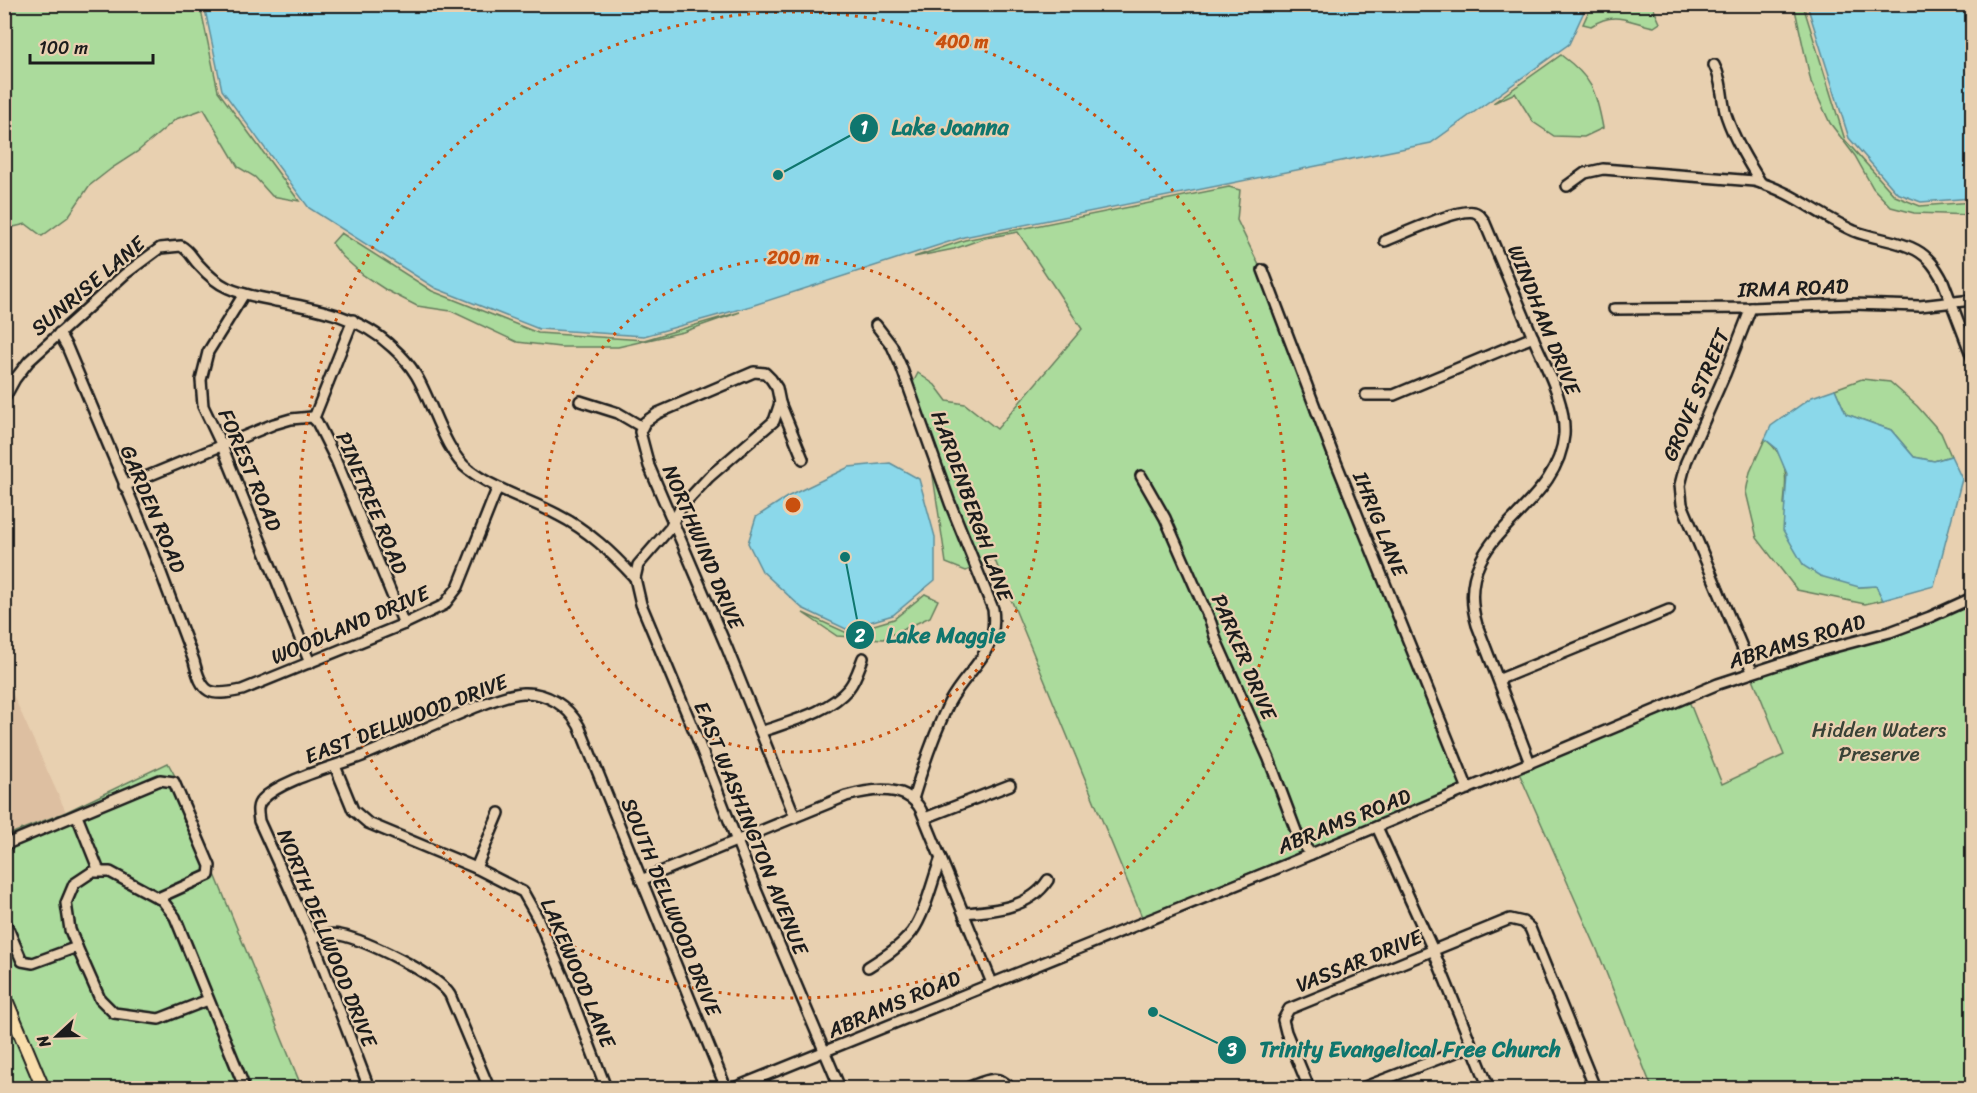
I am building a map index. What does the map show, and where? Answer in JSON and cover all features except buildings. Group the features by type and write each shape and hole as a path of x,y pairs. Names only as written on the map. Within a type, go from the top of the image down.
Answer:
{"main road":[{"path":"4,995 43,1089"}],"street":[{"path":"1714,65 1721,80 1727,118 1747,161 1761,183"},
{"path":"1567,186 1585,173 1603,169 1761,183 1787,193 1855,231 1917,250 1931,262 1937,270 1972,357"},
{"name":"WINDHAM DRIVE","path":"1385,241 1458,213 1478,214 1484,221 1561,407 1564,436 1552,471 1486,550 1474,574 1472,588 1473,612 1530,763"},
{"name":"SUNRISE LANE","path":"4,399 24,367 125,274 155,251 166,247 183,247 215,280 243,294"},
{"name":"IHRIG LANE","path":"1263,270 1329,446 1468,789"},
{"path":"243,294 290,303 353,320 375,332 415,374 458,458 467,469 497,489 535,503 579,527 615,556 635,578"},
{"name":"FOREST ROAD","path":"243,294 208,352 201,380 203,406 222,446 310,663"},
{"name":"IRMA ROAD","path":"1614,309 1751,308 1852,304 1920,306 1972,300"},
{"name":"GROVE STREET","path":"1751,308 1686,462 1680,485 1680,497 1752,671"},
{"path":"314,418 353,320"},
{"name":"HARDENBERGH LANE","path":"876,325 892,346 904,375 994,616 987,648 976,668 957,689 950,702 924,762 913,799"},
{"name":"GARDEN ROAD","path":"59,333 67,347 169,594 198,678 205,689 216,694"},
{"path":"1366,395 1394,394 1533,337"},
{"path":"580,401 618,413 642,427 649,418 658,413 754,372 760,372 770,378 777,388 780,403 803,459"},
{"path":"635,578 638,565 674,521 681,507 692,494 774,421 780,403"},
{"name":"PINETREE ROAD","path":"124,486 291,419 314,418 336,460 404,624"},
{"name":"NORTHWIND DRIVE","path":"642,427 640,435 647,461 674,521 795,817"},
{"name":"PARKER DRIVE","path":"1141,476 1165,518 1211,623 1216,640 1269,759 1299,839 1311,854"},
{"name":"WOODLAND DRIVE","path":"216,694 242,690 433,612 450,599 466,570 497,489"},
{"name":"EAST WASHINGTON AVENUE","path":"635,578 641,604 695,733 736,841 840,1089"},
{"name":"ABRAMS ROAD","path":"734,1089 1752,671 1890,632 1972,598"},
{"path":"1500,679 1669,610"},
{"path":"761,732 820,710 832,703 850,686 863,658"},
{"name":"EAST DELLWOOD DRIVE","path":"261,800 281,787 477,707 523,693 545,696 567,709 584,739"},
{"name":"SOUTH DELLWOOD DRIVE","path":"584,739 726,1089"},
{"name":"LAKEWOOD LANE","path":"335,766 350,803 359,817 368,823 518,888 528,899 565,981 606,1089"},
{"path":"4,844 77,816 160,780 174,782 210,866 210,875 158,898"},
{"path":"925,818 1010,785"},
{"path":"641,880 830,801 862,791 887,790 913,799 918,804 992,983"},
{"name":"NORTH DELLWOOD DRIVE","path":"261,800 257,807 259,821 312,938 369,1089"},
{"path":"476,868 499,813"},
{"path":"77,816 99,871"},
{"path":"1377,826 1433,950 1489,1089"},
{"path":"868,968 890,953 911,933 922,915 941,858"},
{"path":"208,1000 159,1019 114,1012 100,999 70,930 66,903 74,884 92,872 110,872 162,900 175,917 242,1081 243,1089"},
{"path":"964,913 987,911 1022,902 1040,891 1048,880"},
{"path":"4,919 22,961 33,963 76,947"},
{"name":"VASSAR DRIVE","path":"1309,1089 1283,1020 1289,1009 1504,920 1517,920 1530,928 1595,1089"},
{"path":"312,938 329,934 351,938 393,957 442,985 450,995 489,1089"},
{"path":"1362,1089 1472,1046"},
{"path":"967,1089 996,1078 1010,1089"}],"shaded area":[{"path":"4,675 66,812 5,836 4,836"}],"green space":[{"path":"1592,4 1652,5 1660,23 1654,27 1615,18 1600,21 1591,26 1583,24"},
{"path":"13,5 200,5 218,91 299,201 272,196 255,177 238,167 204,109 176,119 137,152 89,186 68,217 42,236 26,224 5,229 4,8"},
{"path":"1794,5 1803,5 1845,140 1895,196 1920,206 1972,202 1972,215 1914,213 1891,207 1873,188 1855,156 1830,123 1811,82"},
{"path":"1561,55 1586,78 1598,104 1603,128 1584,137 1554,136 1533,122 1515,93 1493,103"},
{"path":"1229,187 1240,190 1237,220 1303,356 1310,411 1467,784 1142,917 994,558 966,571 946,563 933,476 934,453 907,394 918,373 935,385 947,401 965,404 997,429 1082,329 1018,232 985,238 954,249 914,257 965,240"},
{"path":"341,233 432,291 538,333 644,340 740,312 683,332 618,347 560,347 517,342 451,311 417,306 386,290 363,275 342,256 332,243"},
{"path":"1862,379 1890,382 1917,406 1941,433 1951,456 1934,461 1914,457 1891,430 1846,414 1835,389"},
{"path":"1765,439 1779,453 1785,468 1784,504 1859,587 1876,586 1883,600 1865,604 1797,590 1757,538 1746,492 1750,472"},
{"path":"925,594 938,600 930,617 883,639 837,636 803,613 847,633 894,619"},
{"name":"Hidden Waters Preserve","path":"1972,603 1972,1088 1652,1088 1596,947 1519,773 1689,701 1722,784 1784,755 1752,676 1892,635"},
{"path":"168,763 302,1088 49,1088 5,982 5,836 66,812"},
{"path":"5,1007 38,1088 5,1088"}],"water":[{"path":"204,4 1587,5 1569,44 1431,143 964,237 751,306 644,336 539,329 435,288 309,208 222,90"},
{"path":"1807,5 1972,5 1972,198 1921,202 1897,193 1849,138"},
{"path":"1835,389 1846,414 1891,430 1914,457 1934,461 1951,456 1962,479 1934,586 1883,600 1876,586 1859,587 1820,576 1804,566 1783,530 1787,474 1776,448 1765,439 1771,426 1812,397"},
{"path":"890,463 919,479 935,537 935,580 893,615 846,629 802,608 762,571 748,543 756,517 787,497 849,467"}],"place":[{"name":"Lake Joanna","path":"778,175"},
{"name":"Lake Maggie","path":"845,557"},
{"name":"Trinity Evangelical Free Church","path":"1153,1012"}]}
